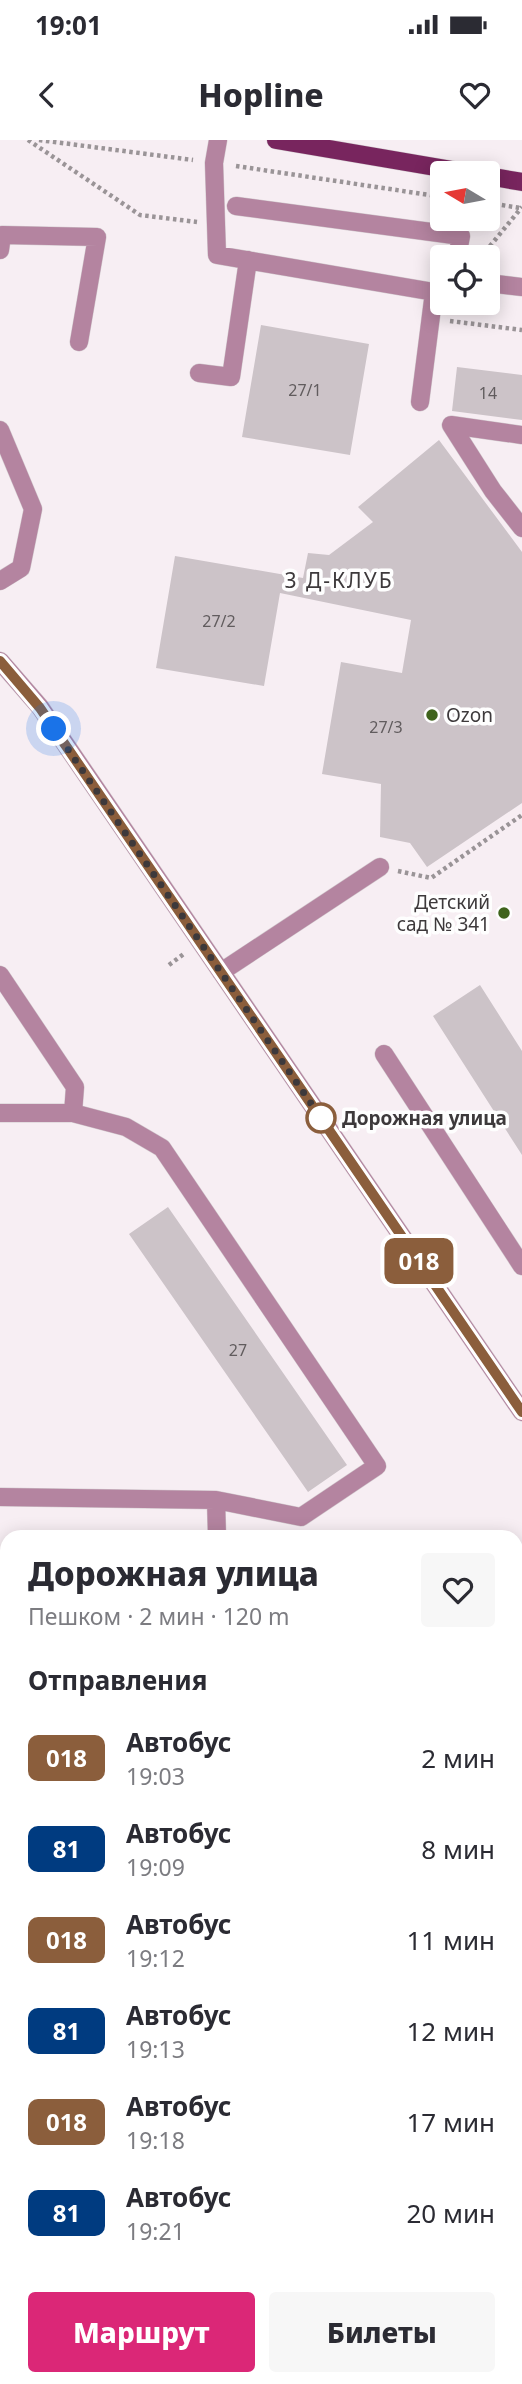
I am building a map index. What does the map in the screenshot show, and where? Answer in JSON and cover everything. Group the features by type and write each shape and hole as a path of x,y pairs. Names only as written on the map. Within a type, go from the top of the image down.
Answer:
{"main road":[{"path":"276,140 430,166"},
{"path":"500,178 522,182"}],"street":[{"path":"218,140 214,163 217,255 430,286"},
{"path":"236,206 461,236 459,245"},
{"path":"0,250 2,234 97,237 79,342"},
{"path":"200,373 231,377 248,260"},
{"path":"500,284 522,287"},
{"path":"420,402 434,315"},
{"path":"522,435 451,425 493,491 522,528"},
{"path":"0,430 33,509 21,568 0,581"},
{"path":"0,662 40,708 522,1412"},
{"path":"221,972 380,867"},
{"path":"0,975 75,1087 73,1113"},
{"path":"384,1054 522,1266"},
{"path":"0,1113 73,1113 126,1127 162,1148 377,1466 301,1517 216,1500 0,1497"},
{"path":"216,1500 217,1530"}],"path":[{"path":"28,140 140,215 215,224"},
{"path":"39,140 430,195"},
{"path":"500,205 522,208"},
{"path":"491,245 522,208"},
{"path":"449,321 522,330"},
{"path":"431,878 522,815"}],"building":[{"path":"261,325 369,344 350,455 242,437"},
{"path":"457,367 522,375 522,420 452,411"},
{"path":"439,440 522,552 522,803 427,867 410,843 380,837 381,784 322,774 341,662 402,673 411,620 280,593 264,686 156,668 175,556 303,578 308,553 329,555 373,522 358,507"},
{"path":"480,985 522,1051 522,1155 433,1016"},
{"path":"168,1207 347,1465 308,1492 129,1234"}],"bus line":[{"name":"018","path":"0,661 40,708 522,1412"}],"place":[{"name":"Ozon","path":"432,715"},
{"name":"Детский сад № 341","path":"504,913"},
{"name":"Дорожная улица","path":"321,1118"}],"district":[{"name":"3 Д-КЛУБ","path":"339,581"}],"route":[{"path":"54,729 321,1118"}]}
